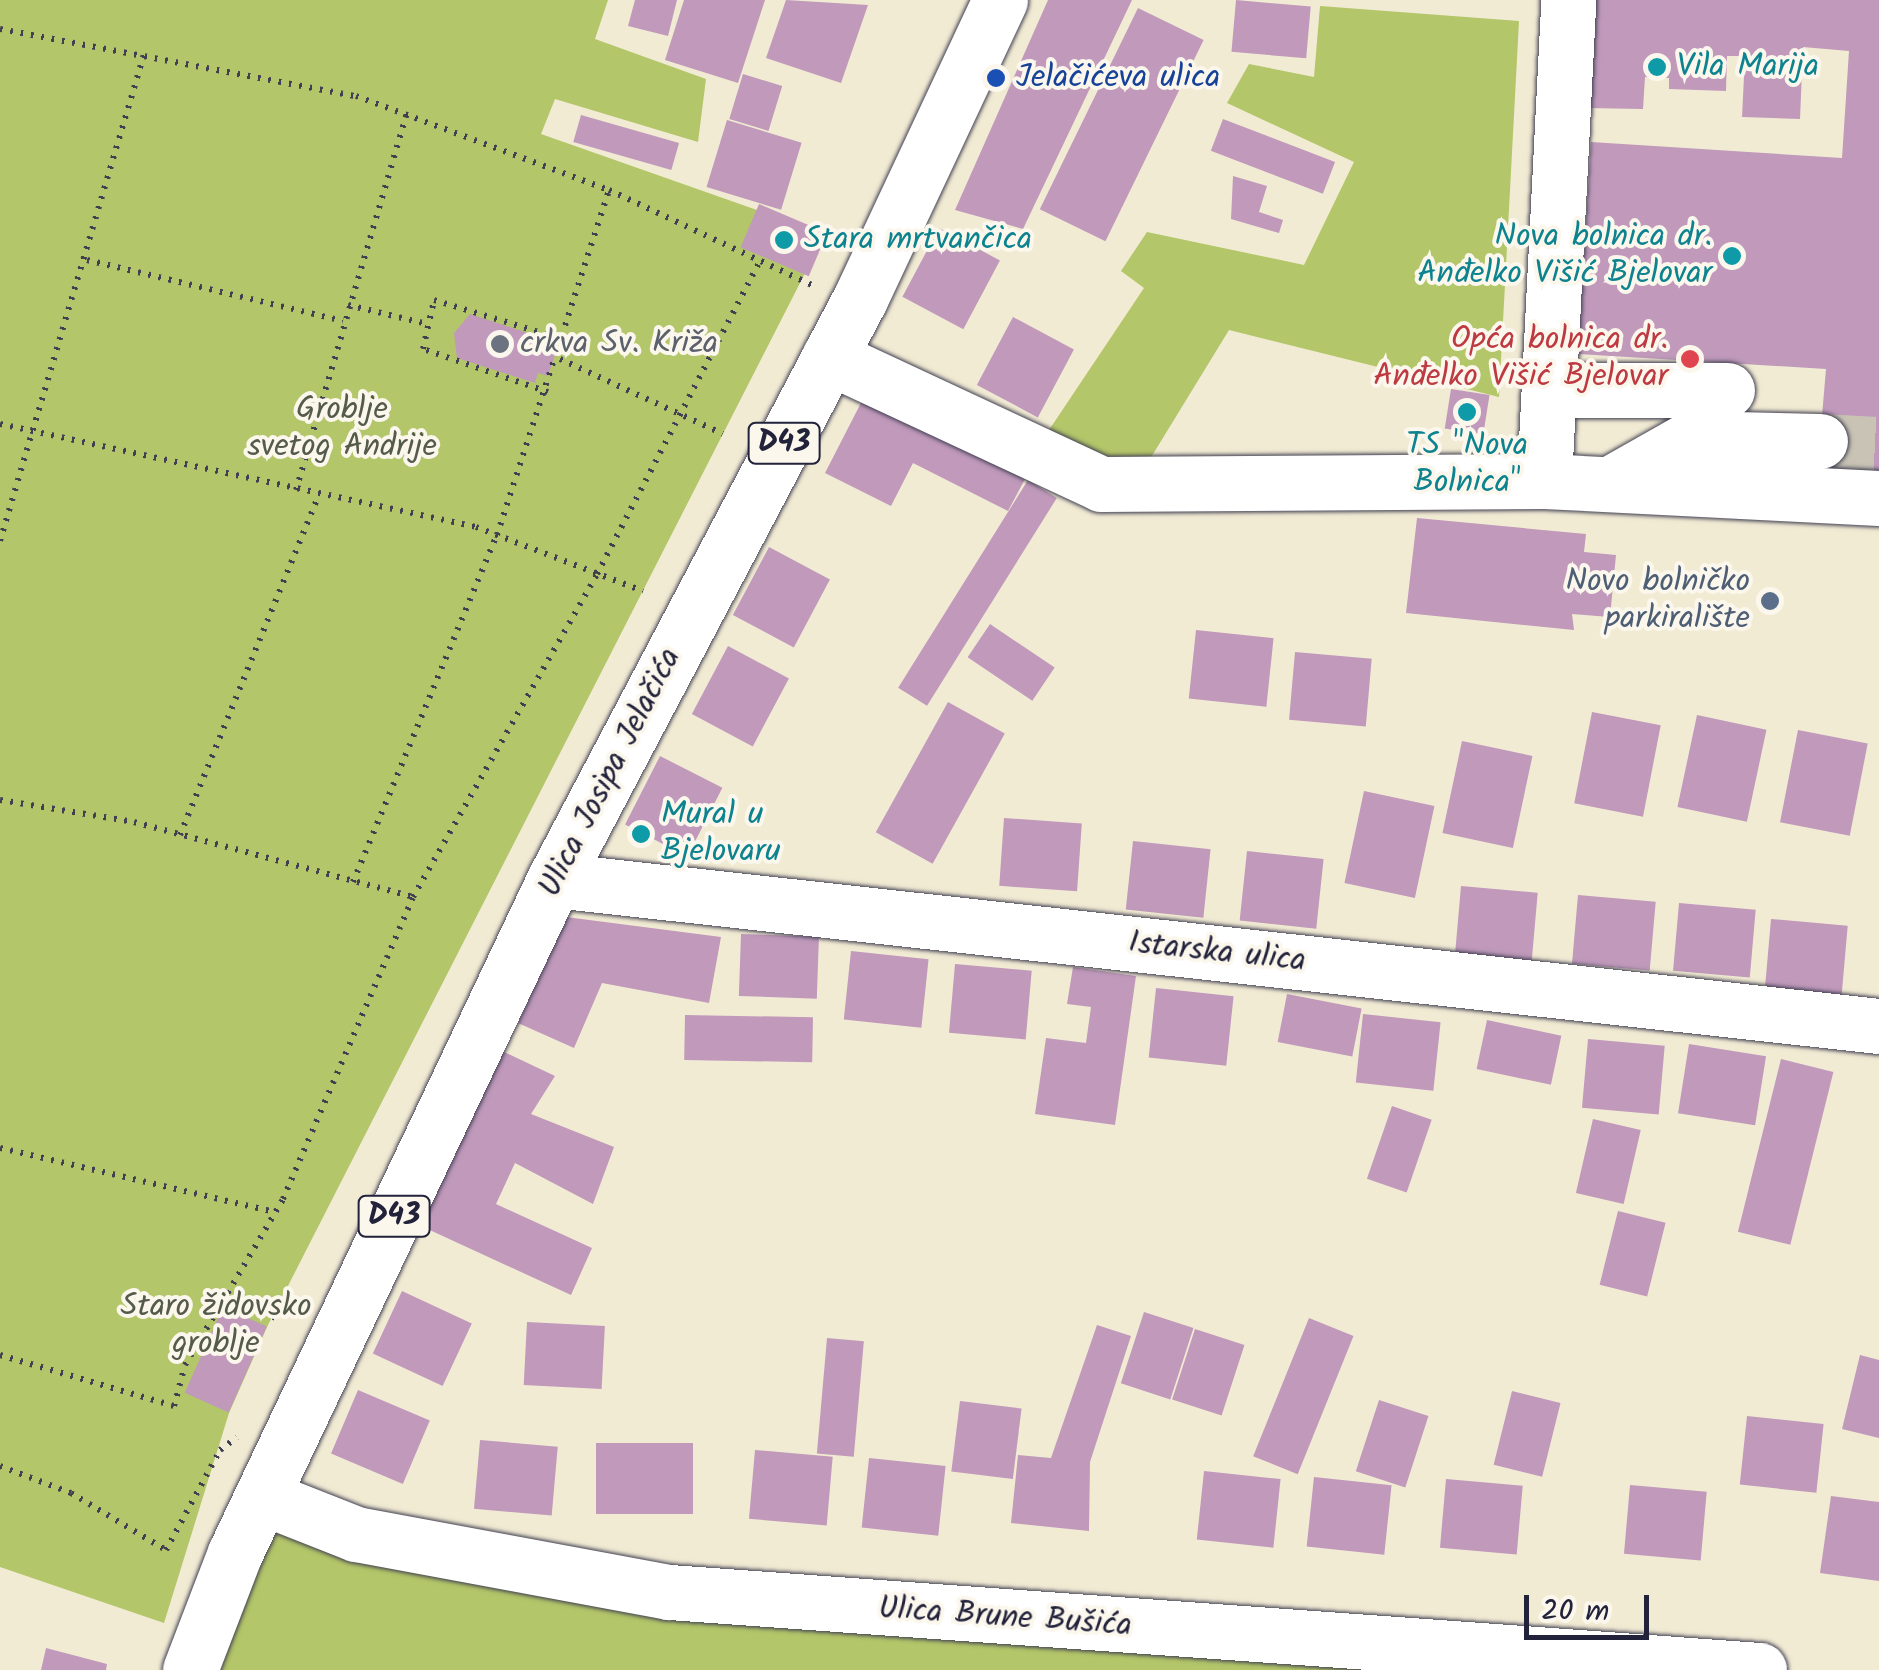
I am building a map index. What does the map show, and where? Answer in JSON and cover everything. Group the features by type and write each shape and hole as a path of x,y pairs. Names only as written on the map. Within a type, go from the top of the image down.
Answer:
{"street":[{"name":"Ulica Josipa Jelačića","path":"190,1670 235,1553 554,880 829,357 1000,0"},
{"path":"1544,481 1568,0"},
{"path":"829,357 1101,484 1544,481 1879,498"},
{"path":"1551,390 1728,390"},
{"path":"1610,484 1691,438 1820,441"},
{"name":"Istarska ulica","path":"554,880 1879,1026"},
{"name":"Ulica Brune Bušića","path":"262,1496 356,1534 669,1592 1759,1670"}],"path":[{"path":"0,29 145,51 407,114 609,190 812,285"},
{"path":"0,541 87,260 145,51"},
{"path":"296,490 407,114"},
{"path":"354,882 497,535 560,359 609,190"},
{"path":"87,260 343,321"},
{"path":"0,1355 174,1406 185,1365 275,1212 413,897 598,574 760,261"},
{"path":"548,392 423,349 434,300 565,340"},
{"path":"348,305 427,324"},
{"path":"560,359 723,434"},
{"path":"0,424 497,535 643,591"},
{"path":"180,835 318,495"},
{"path":"0,800 180,835 413,897"},
{"path":"0,1148 275,1212"},
{"path":"224,1298 281,1320"},
{"path":"0,1466 71,1493 166,1550 220,1450 236,1437"}],"green space":[{"name":"Groblje svetog Andrije","path":"0,0 608,0 595,39 706,79 698,142 555,99 541,134 825,234 267,1327 229,1413 164,1623 0,1567"},
{"path":"1320,6 1519,21 1499,397 1229,330 1150,459 1082,456 1043,439 1144,288 1121,271 1147,232 1304,265 1354,162 1227,103 1249,64 1314,77"},
{"path":"269,1514 356,1534 1759,1670 212,1670"}],"building":[{"path":"635,0 677,0 668,36 628,26"},
{"path":"684,0 765,0 738,83 665,60"},
{"path":"786,0 868,5 841,83 766,58"},
{"path":"1048,0 1132,0 1023,229 955,210"},
{"path":"1236,0 1311,7 1306,58 1231,52"},
{"name":"Nova bolnica dr. Anđelko Višić Bjelovar","path":"1590,0 1879,0 1879,477 1817,474 1826,369 1578,354 1591,142 1842,158 1849,51 1803,47 1800,119 1742,117 1745,56 1727,56 1726,91 1669,89 1669,78 1645,77 1643,109 1586,108"},
{"path":"1138,8 1204,40 1105,241 1040,209"},
{"path":"743,74 782,86 768,131 729,119"},
{"path":"581,115 679,143 671,170 573,142"},
{"path":"1223,119 1335,162 1323,194 1211,151"},
{"path":"727,120 802,143 781,210 707,187"},
{"path":"1233,176 1267,186 1259,212 1283,220 1279,233 1231,219"},
{"name":"Stara mrtvančica","path":"759,204 827,233 809,276 741,247"},
{"path":"939,228 1000,260 963,329 902,297"},
{"name":"crkva Sv. Križa","path":"470,314 549,340 546,349 556,352 548,376 538,373 535,383 457,358 454,333"},
{"path":"1013,317 1074,349 1038,417 977,385"},
{"name":"TS \"Nova Bolnica\"","path":"1451,389 1490,395 1483,435 1445,429"},
{"path":"864,397 1025,479 1008,511 913,463 891,506 825,473"},
{"path":"1028,480 1057,498 927,706 898,688"},
{"path":"1417,518 1586,534 1584,552 1616,555 1610,617 1572,614 1574,630 1406,613"},
{"path":"769,547 830,579 794,647 733,615"},
{"path":"990,624 1055,668 1032,701 968,657"},
{"path":"1196,630 1274,638 1266,707 1189,699"},
{"path":"728,646 789,678 753,746 692,714"},
{"path":"1295,652 1372,659 1366,726 1289,720"},
{"path":"948,702 1005,734 933,864 876,832"},
{"path":"1592,712 1661,725 1643,817 1574,803"},
{"path":"1697,715 1766,730 1747,822 1677,807"},
{"path":"1798,730 1868,744 1850,836 1780,822"},
{"path":"1462,741 1532,756 1513,848 1442,833"},
{"path":"660,756 722,788 687,856 625,825"},
{"path":"1364,791 1434,806 1415,898 1344,883"},
{"path":"1004,818 1082,823 1077,891 999,886"},
{"path":"1133,841 1211,849 1203,918 1126,910"},
{"path":"1247,851 1324,859 1316,929 1240,921"},
{"path":"1461,886 1538,893 1532,960 1455,954"},
{"path":"1578,895 1656,902 1650,971 1572,964"},
{"path":"1679,903 1756,910 1750,977 1673,971"},
{"path":"566,917 721,937 709,1003 602,983 574,1048 518,1023"},
{"path":"1771,919 1848,926 1842,994 1765,988"},
{"path":"741,934 819,937 817,999 739,996"},
{"path":"851,951 929,959 921,1028 844,1020"},
{"path":"955,964 1032,971 1026,1039 949,1033"},
{"path":"1073,967 1136,976 1115,1125 1035,1114 1046,1038 1086,1043 1091,1007 1067,1004"},
{"path":"1156,988 1234,996 1226,1066 1149,1058"},
{"path":"1287,994 1362,1009 1352,1057 1278,1042"},
{"path":"1363,1014 1441,1022 1433,1091 1356,1083"},
{"path":"685,1015 813,1017 812,1062 684,1060"},
{"path":"1487,1020 1561,1036 1551,1085 1477,1069"},
{"path":"1588,1039 1665,1046 1659,1114 1582,1108"},
{"path":"1689,1044 1766,1056 1755,1125 1678,1113"},
{"path":"502,1051 555,1076 531,1114 614,1147 593,1204 515,1163 496,1204 592,1248 571,1295 421,1226"},
{"path":"1781,1059 1833,1072 1790,1245 1738,1232"},
{"path":"1392,1106 1432,1120 1407,1192 1367,1179"},
{"path":"1593,1119 1641,1130 1624,1204 1576,1193"},
{"path":"1618,1211 1666,1223 1647,1297 1600,1285"},
{"path":"402,1291 472,1324 443,1386 373,1354"},
{"path":"223,1307 267,1327 229,1412 185,1393"},
{"path":"1144,1312 1193,1328 1170,1399 1121,1383"},
{"path":"1309,1318 1354,1336 1298,1474 1253,1456"},
{"path":"527,1322 605,1326 602,1389 524,1385"},
{"path":"1097,1325 1131,1336 1090,1462 1089,1531 1011,1523 1018,1455 1051,1458"},
{"path":"1195,1329 1244,1345 1222,1415 1172,1399"},
{"path":"827,1338 864,1341 854,1457 817,1454"},
{"path":"1860,1355 1879,1360 1879,1438 1842,1429"},
{"path":"358,1390 430,1420 403,1484 331,1454"},
{"path":"1512,1391 1561,1403 1542,1477 1494,1465"},
{"path":"1379,1400 1428,1416 1405,1487 1356,1471"},
{"path":"960,1401 1022,1409 1013,1479 951,1471"},
{"path":"1747,1416 1824,1424 1816,1493 1740,1485"},
{"path":"480,1440 558,1447 552,1516 474,1509"},
{"path":"596,1443 693,1443 693,1514 596,1514"},
{"path":"755,1450 833,1457 827,1526 749,1519"},
{"path":"869,1458 946,1466 938,1536 862,1528"},
{"path":"1204,1471 1281,1479 1273,1548 1197,1540"},
{"path":"1314,1477 1392,1485 1384,1555 1307,1547"},
{"path":"1446,1479 1523,1486 1517,1554 1440,1548"},
{"path":"1630,1485 1707,1492 1701,1560 1624,1554"},
{"path":"1831,1496 1879,1502 1879,1581 1820,1573"},
{"path":"46,1648 107,1664 106,1670 41,1670"}],"tunnel":[{"path":"1820,441 1879,444"}],"place":[{"name":"Vila Marija","path":"1657,67"},
{"name":"Jelačićeva ulica","path":"996,78"},
{"name":"Stara mrtvančica","path":"784,240"},
{"name":"Nova bolnica dr. Anđelko Višić Bjelovar","path":"1732,256"},
{"name":"crkva Sv. Križa","path":"500,344"},
{"name":"Opća bolnica dr. Anđelko Višić Bjelovar","path":"1690,359"},
{"name":"TS \"Nova Bolnica\"","path":"1467,412"},
{"name":"Novo bolničko parkiralište","path":"1770,601"},
{"name":"Mural u Bjelovaru","path":"641,834"}],"park label":[{"name":"Staro židovsko groblje","path":"216,1326"}]}
